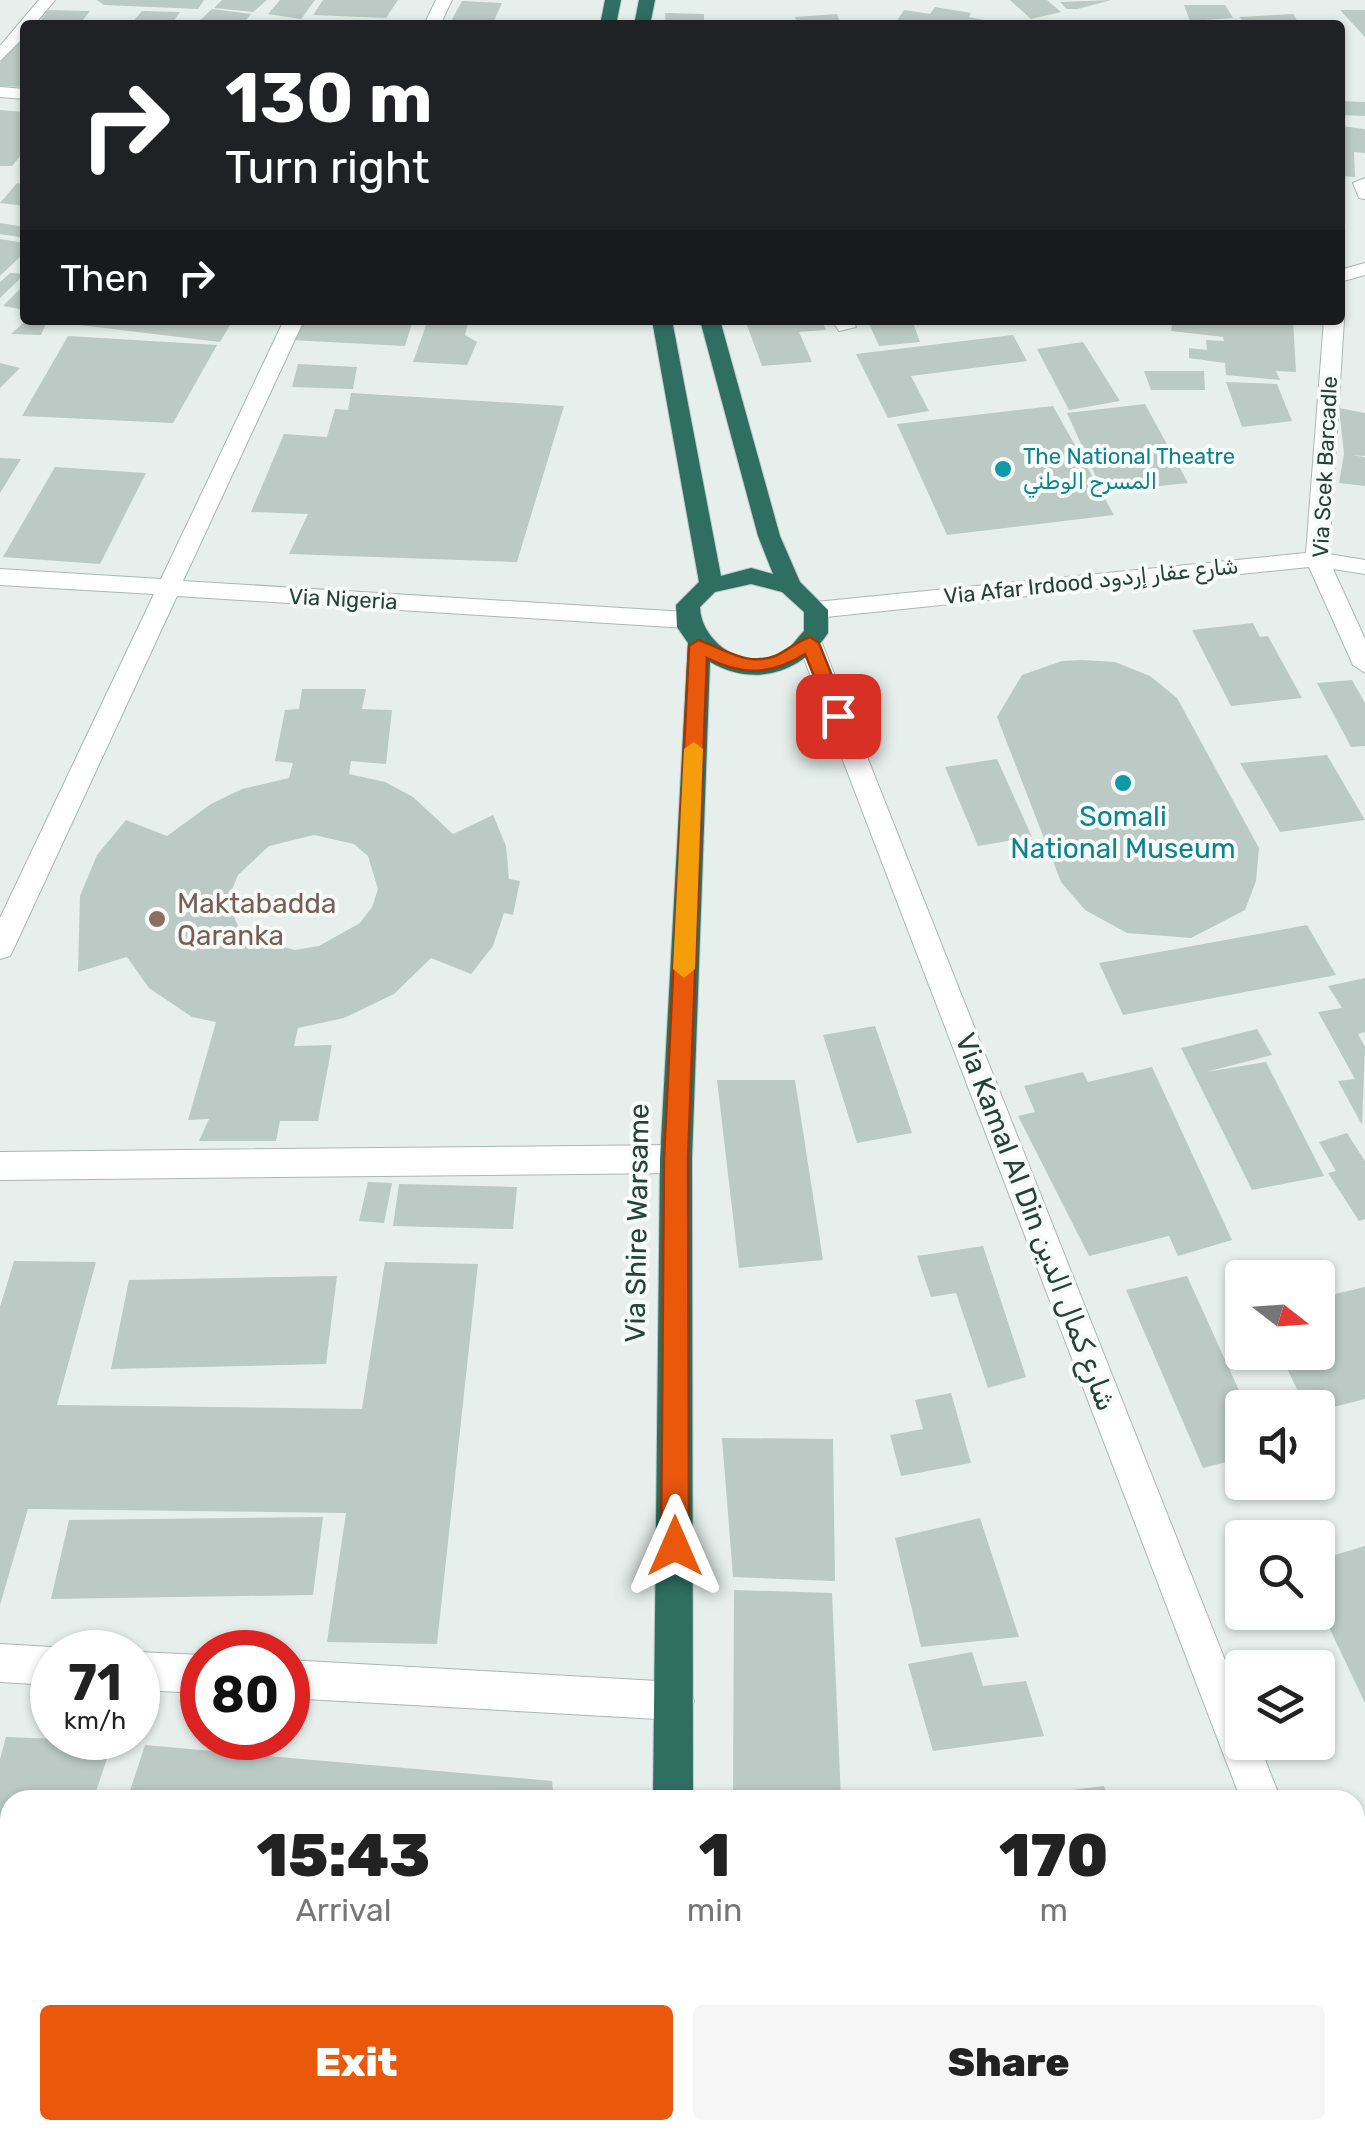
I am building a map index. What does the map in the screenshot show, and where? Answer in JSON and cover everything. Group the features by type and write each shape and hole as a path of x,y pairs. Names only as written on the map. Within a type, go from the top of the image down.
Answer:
{"highway":[{"path":"663,325 711,585"},
{"path":"711,325 769,536 790,586"},
{"path":"751,576 790,586 806,596 816,610 818,622 810,643 778,662 734,664 692,633 688,606 711,585 751,576"},
{"name":"Via Shire Warsame","path":"673,1790 676,1159 692,633"}],"street":[{"path":"29,20 47,0"},
{"path":"0,56 20,31"},
{"path":"0,948 292,325"},
{"name":"Via Scek Barcadle","path":"1334,325 1316,559 1365,665"},
{"name":"Via Afar Irdood شارع عفار إردود","path":"816,610 1316,559 1365,567"},
{"name":"Via Nigeria","path":"0,577 692,633"},
{"name":"Via Kamal Al Din شارع كمال الدين","path":"810,643 1257,1790"},
{"path":"0,1166 676,1159"},
{"path":"0,1663 30,1665"},
{"path":"310,1680 674,1701"}],"building":[{"path":"97,0 204,0 198,9 104,5"},
{"path":"222,0 267,0 253,12 214,8"},
{"path":"280,0 315,0 301,19 268,14"},
{"path":"323,0 398,0 386,18 313,15"},
{"path":"1010,0 1047,0 1061,12 1031,19"},
{"path":"1111,0 1078,9 1067,9 1060,2"},
{"path":"462,1 502,3 494,20 452,20"},
{"path":"1184,5 1225,5 1233,18 1204,20 1190,20"},
{"path":"935,7 971,13 969,17 984,20 897,20 904,10 930,14"},
{"path":"212,9 251,14 246,20 200,20"},
{"path":"48,10 90,11 83,20 41,20"},
{"path":"1340,10 1365,10 1365,37"},
{"path":"142,11 180,12 174,20 134,20"},
{"path":"665,13 704,14 704,20 666,20"},
{"path":"837,14 839,20 796,20 795,17"},
{"path":"1293,14 1297,20 1242,20 1239,17"},
{"path":"20,38 20,87 0,86 0,63"},
{"path":"1345,101 1365,102 1365,116 1345,115"},
{"path":"0,110 20,112 20,156 12,166 0,166"},
{"path":"1345,127 1365,129 1365,153 1354,152 1355,177 1345,176"},
{"path":"17,183 20,184 20,205 0,203"},
{"path":"0,223 20,226 20,237 0,234"},
{"path":"0,239 20,242 20,257 0,276"},
{"path":"10,273 20,274 20,279 0,298 0,282"},
{"path":"20,289 20,309 3,306"},
{"path":"21,325 46,325 41,335 11,334"},
{"path":"79,325 230,325 220,342"},
{"path":"297,325 411,325 405,346 290,340"},
{"path":"426,325 468,325 465,335 477,342 467,365 413,362"},
{"path":"747,325 824,325 826,330 799,332 812,362 762,366"},
{"path":"869,325 914,325 920,342 879,346"},
{"path":"1172,325 1293,325 1296,372 1276,371 1280,380 1226,375 1225,363 1189,358 1189,348 1207,350 1206,340 1224,341 1223,337 1171,331"},
{"path":"1013,335 1027,361 911,376 929,411 888,418 856,354"},
{"path":"68,336 217,345 173,423 22,416"},
{"path":"1083,342 1120,401 1069,410 1037,349"},
{"path":"0,363 20,368 0,388"},
{"path":"298,364 357,367 353,389 292,387"},
{"path":"1144,371 1204,371 1205,390 1151,390"},
{"path":"1226,382 1277,384 1292,421 1242,427"},
{"path":"351,393 564,406 517,562 289,554 308,514 251,512 284,434 327,437 335,409 348,410"},
{"name":"The National Theatre المسرح الوطني","path":"1145,404 1188,483 1103,492 1067,413"},
{"name":"The National Theatre المسرح الوطني","path":"1053,406 1114,515 947,535 897,424"},
{"path":"1339,408 1365,413 1365,456 1350,455 1365,457 1365,486 1339,483 1344,454"},
{"path":"0,458 21,459 0,493"},
{"path":"55,467 146,473 100,564 3,557"},
{"path":"1253,623 1260,637 1268,636 1302,698 1231,706 1192,630"},
{"name":"Somali National Museum","path":"1062,661 1115,662 1150,676 1177,698 1259,848 1256,881 1245,910 1191,938 1127,933 1085,910 1061,882 997,717 1022,675"},
{"path":"1352,680 1365,703 1365,746 1351,747 1317,683"},
{"name":"Maktabadda Qaranka","path":"302,689 366,689 362,709 392,710 386,764 351,761 349,774 385,782 413,797 453,834 493,815 506,846 509,879 520,881 513,915 504,913 493,946 471,974 431,958 394,994 344,1018 298,1028 294,1046 332,1045 318,1121 280,1121 276,1141 199,1141 209,1119 188,1120 216,1022 192,1017 149,988 127,957 78,972 80,896 97,855 126,820 167,836 211,804 242,789 289,778 293,763 275,761 285,710 299,709","holes":["314,835 354,844 368,856 378,889 372,907 360,923 319,946 295,950 253,939 238,926 231,910 231,892 238,875 269,846"]},
{"path":"1327,755 1365,820 1280,832 1240,763"},
{"name":"Somali National Museum","path":"997,759 1032,837 978,846 945,767"},
{"name":"Somali National Museum","path":"1307,925 1336,975 1123,1015 1099,963"},
{"path":"1365,978 1365,1032 1358,1034 1365,1047 1362,1125 1338,1081 1355,1079 1318,1012 1342,1008 1328,986"},
{"path":"875,1026 912,1133 857,1143 823,1035"},
{"path":"1257,1029 1272,1055 1206,1072 1266,1062 1324,1176 1252,1190 1181,1048"},
{"path":"1152,1067 1232,1240 1178,1256 1169,1236 1089,1256 1018,1116 1035,1112 1024,1086 1083,1072 1088,1082"},
{"path":"717,1080 795,1080 823,1260 739,1268"},
{"path":"1347,1133 1365,1161 1365,1219 1359,1221 1328,1173 1336,1171 1319,1142"},
{"path":"368,1182 392,1183 384,1223 359,1221"},
{"path":"399,1184 517,1187 513,1229 393,1226"},
{"path":"983,1246 1026,1377 988,1388 956,1293 931,1297 917,1256"},
{"path":"14,1261 96,1262 57,1405 362,1409 385,1262 478,1264 437,1644 327,1642 346,1513 28,1509 0,1605 0,1307"},
{"path":"337,1276 326,1364 111,1369 129,1280"},
{"path":"1187,1276 1225,1360 1225,1370 1230,1370 1239,1390 1225,1390 1225,1462 1203,1468 1126,1290"},
{"path":"1365,1287 1365,1399 1335,1407 1335,1390 1297,1390 1288,1370 1335,1370 1335,1294"},
{"path":"951,1393 971,1463 901,1476 890,1435 923,1429 915,1400"},
{"path":"722,1438 833,1439 835,1581 733,1577"},
{"path":"323,1517 313,1595 51,1599 69,1520"},
{"path":"980,1518 1019,1637 921,1647 895,1538"},
{"path":"1365,1546 1365,1703 1330,1630 1335,1630 1335,1555"},
{"path":"734,1590 832,1593 841,1790 733,1790"},
{"path":"972,1652 983,1686 1026,1681 1044,1736 933,1751 908,1664"},
{"path":"6,1737 30,1738 30,1760 107,1760 96,1790 0,1790 0,1759"},
{"path":"160,1746 180,1748 180,1760 310,1760 552,1781 553,1790 130,1790 140,1760 160,1760"},
{"path":"1104,1786 1106,1790 1072,1790"}],"slow traffic":[{"path":"684,969 694,749"}],"place":[{"name":"The National Theatre المسرح الوطني","path":"1003,469"},
{"name":"Somali National Museum","path":"1123,783"},
{"name":"Maktabadda Qaranka","path":"157,919"}],"route":[{"path":"675,1546 676,1159 698,646 734,664 756,666 797,654 810,643 838,716"}]}
